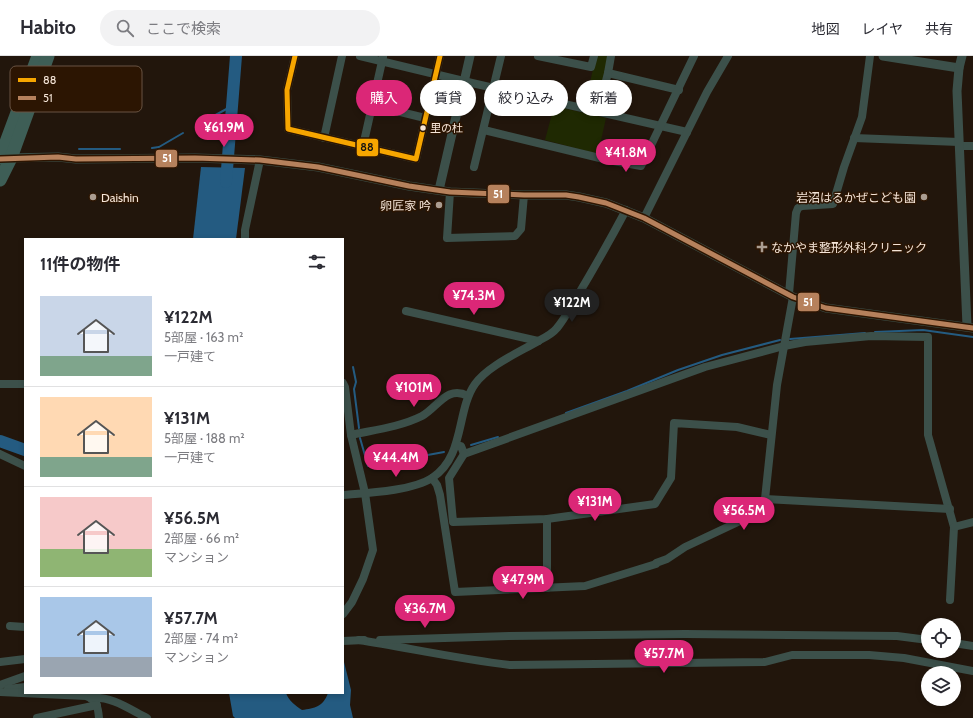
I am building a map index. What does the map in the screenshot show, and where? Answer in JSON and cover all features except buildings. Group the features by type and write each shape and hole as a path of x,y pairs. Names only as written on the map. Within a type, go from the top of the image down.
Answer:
{"highway":[{"path":"34,66 38,56"},
{"path":"44,66 48,56"},
{"path":"0,180 4,158 19,112"},
{"path":"4,158 24,112"}],"street":[{"path":"30,56 31,66"},
{"path":"295,56 287,90 288,128 324,138 416,159 440,56"},
{"path":"324,138 342,56"},
{"path":"360,56 383,59 460,80"},
{"path":"464,80 470,56"},
{"path":"495,80 501,56"},
{"path":"538,56 591,67 594,56"},
{"path":"606,80 611,56"},
{"path":"484,130 608,160 641,166 679,90 694,56"},
{"path":"644,218 707,92 728,56"},
{"path":"432,478 440,495 455,592 585,586 656,564 667,559 685,547 754,514 764,499 777,385 791,296 796,213 798,208 802,206 833,204 862,117 870,56"},
{"path":"885,56 959,68"},
{"path":"4,158 58,157 76,159 256,159 318,167 408,186 450,192 579,196 601,201 644,218 791,296 826,308 885,317 970,327 957,91 959,68 962,56"},
{"path":"378,80 383,59"},
{"path":"608,73 679,90"},
{"path":"412,115 426,118"},
{"path":"363,146 370,116"},
{"path":"439,190 456,116"},
{"path":"474,167 487,116"},
{"path":"616,116 687,132"},
{"path":"854,138 973,146"},
{"path":"245,238 256,159"},
{"path":"450,192 447,238 514,236 521,229 524,195"},
{"path":"344,495 419,484 432,478 444,467 456,446 468,396 475,384 483,375 503,361 557,328 585,284 626,210"},
{"path":"406,311 538,341"},
{"path":"771,435 737,428 674,424 671,478 655,504 547,519 453,522 449,478 464,454 705,368 784,346 805,342 871,336 928,337 928,435 954,527 950,600"},
{"path":"0,384 24,384"},
{"path":"344,385 353,450 373,550 370,563 352,602 344,613"},
{"path":"351,435 396,425 422,416 450,394 461,392 468,396"},
{"path":"456,446 461,446 464,454"},
{"path":"0,454 24,466"},
{"path":"764,499 950,509"},
{"path":"547,519 547,588"},
{"path":"954,527 973,522"},
{"path":"10,626 24,627"},
{"path":"344,641 509,636 685,634 897,636 921,639"},
{"path":"359,640 474,661 510,665 765,662 792,655 869,655 904,658 973,671"},
{"path":"961,644 973,646"},
{"path":"0,662 24,659"},
{"path":"0,685 24,676"},
{"path":"0,691 24,687"},
{"path":"0,691 24,692"},
{"path":"52,694 86,696 91,698 100,697 115,701 147,718"},
{"path":"91,698 97,706 99,718"},
{"path":"38,718 97,706"}],"green space":[{"path":"596,56 609,56 603,80 590,80"},
{"path":"568,109 576,111 576,116 597,116 606,118 598,154 545,140 551,116 568,116"}],"water":[{"path":"201,167 245,168 236,238 193,238"},
{"path":"344,662 351,690 350,705 353,718 235,718 233,716 229,694 286,694 290,700 302,710 318,706 326,698 328,694 344,694"}],"waterway":[{"path":"226,182 236,56"},
{"path":"210,118 232,106"},
{"path":"152,148 159,147 183,133"},
{"path":"79,149 120,149"},
{"path":"875,332 923,330 973,337"},
{"path":"790,339 865,333"},
{"path":"566,413 627,391 678,370 722,355 780,340"},
{"path":"353,367 356,382 354,389 359,428"},
{"path":"471,445 498,437"},
{"path":"360,438 368,466 444,452"},
{"path":"0,441 24,450"}],"transit line":[{"name":"88","path":"295,56 287,90 288,129 416,159 440,56"},
{"name":"51","path":"0,159 58,157 76,159 195,158 260,160 318,167 409,186 450,192 566,195 579,197 606,203 644,218 793,297 826,308 973,328"}],"place":[{"name":"里の杜","path":"423,128"},
{"name":"Daishin","path":"93,197"},
{"name":"岩沼はるかぜこども園","path":"924,197"},
{"name":"卵匠家 吟","path":"439,205"},
{"name":"なかやま整形外科クリニック","path":"762,247"}]}
